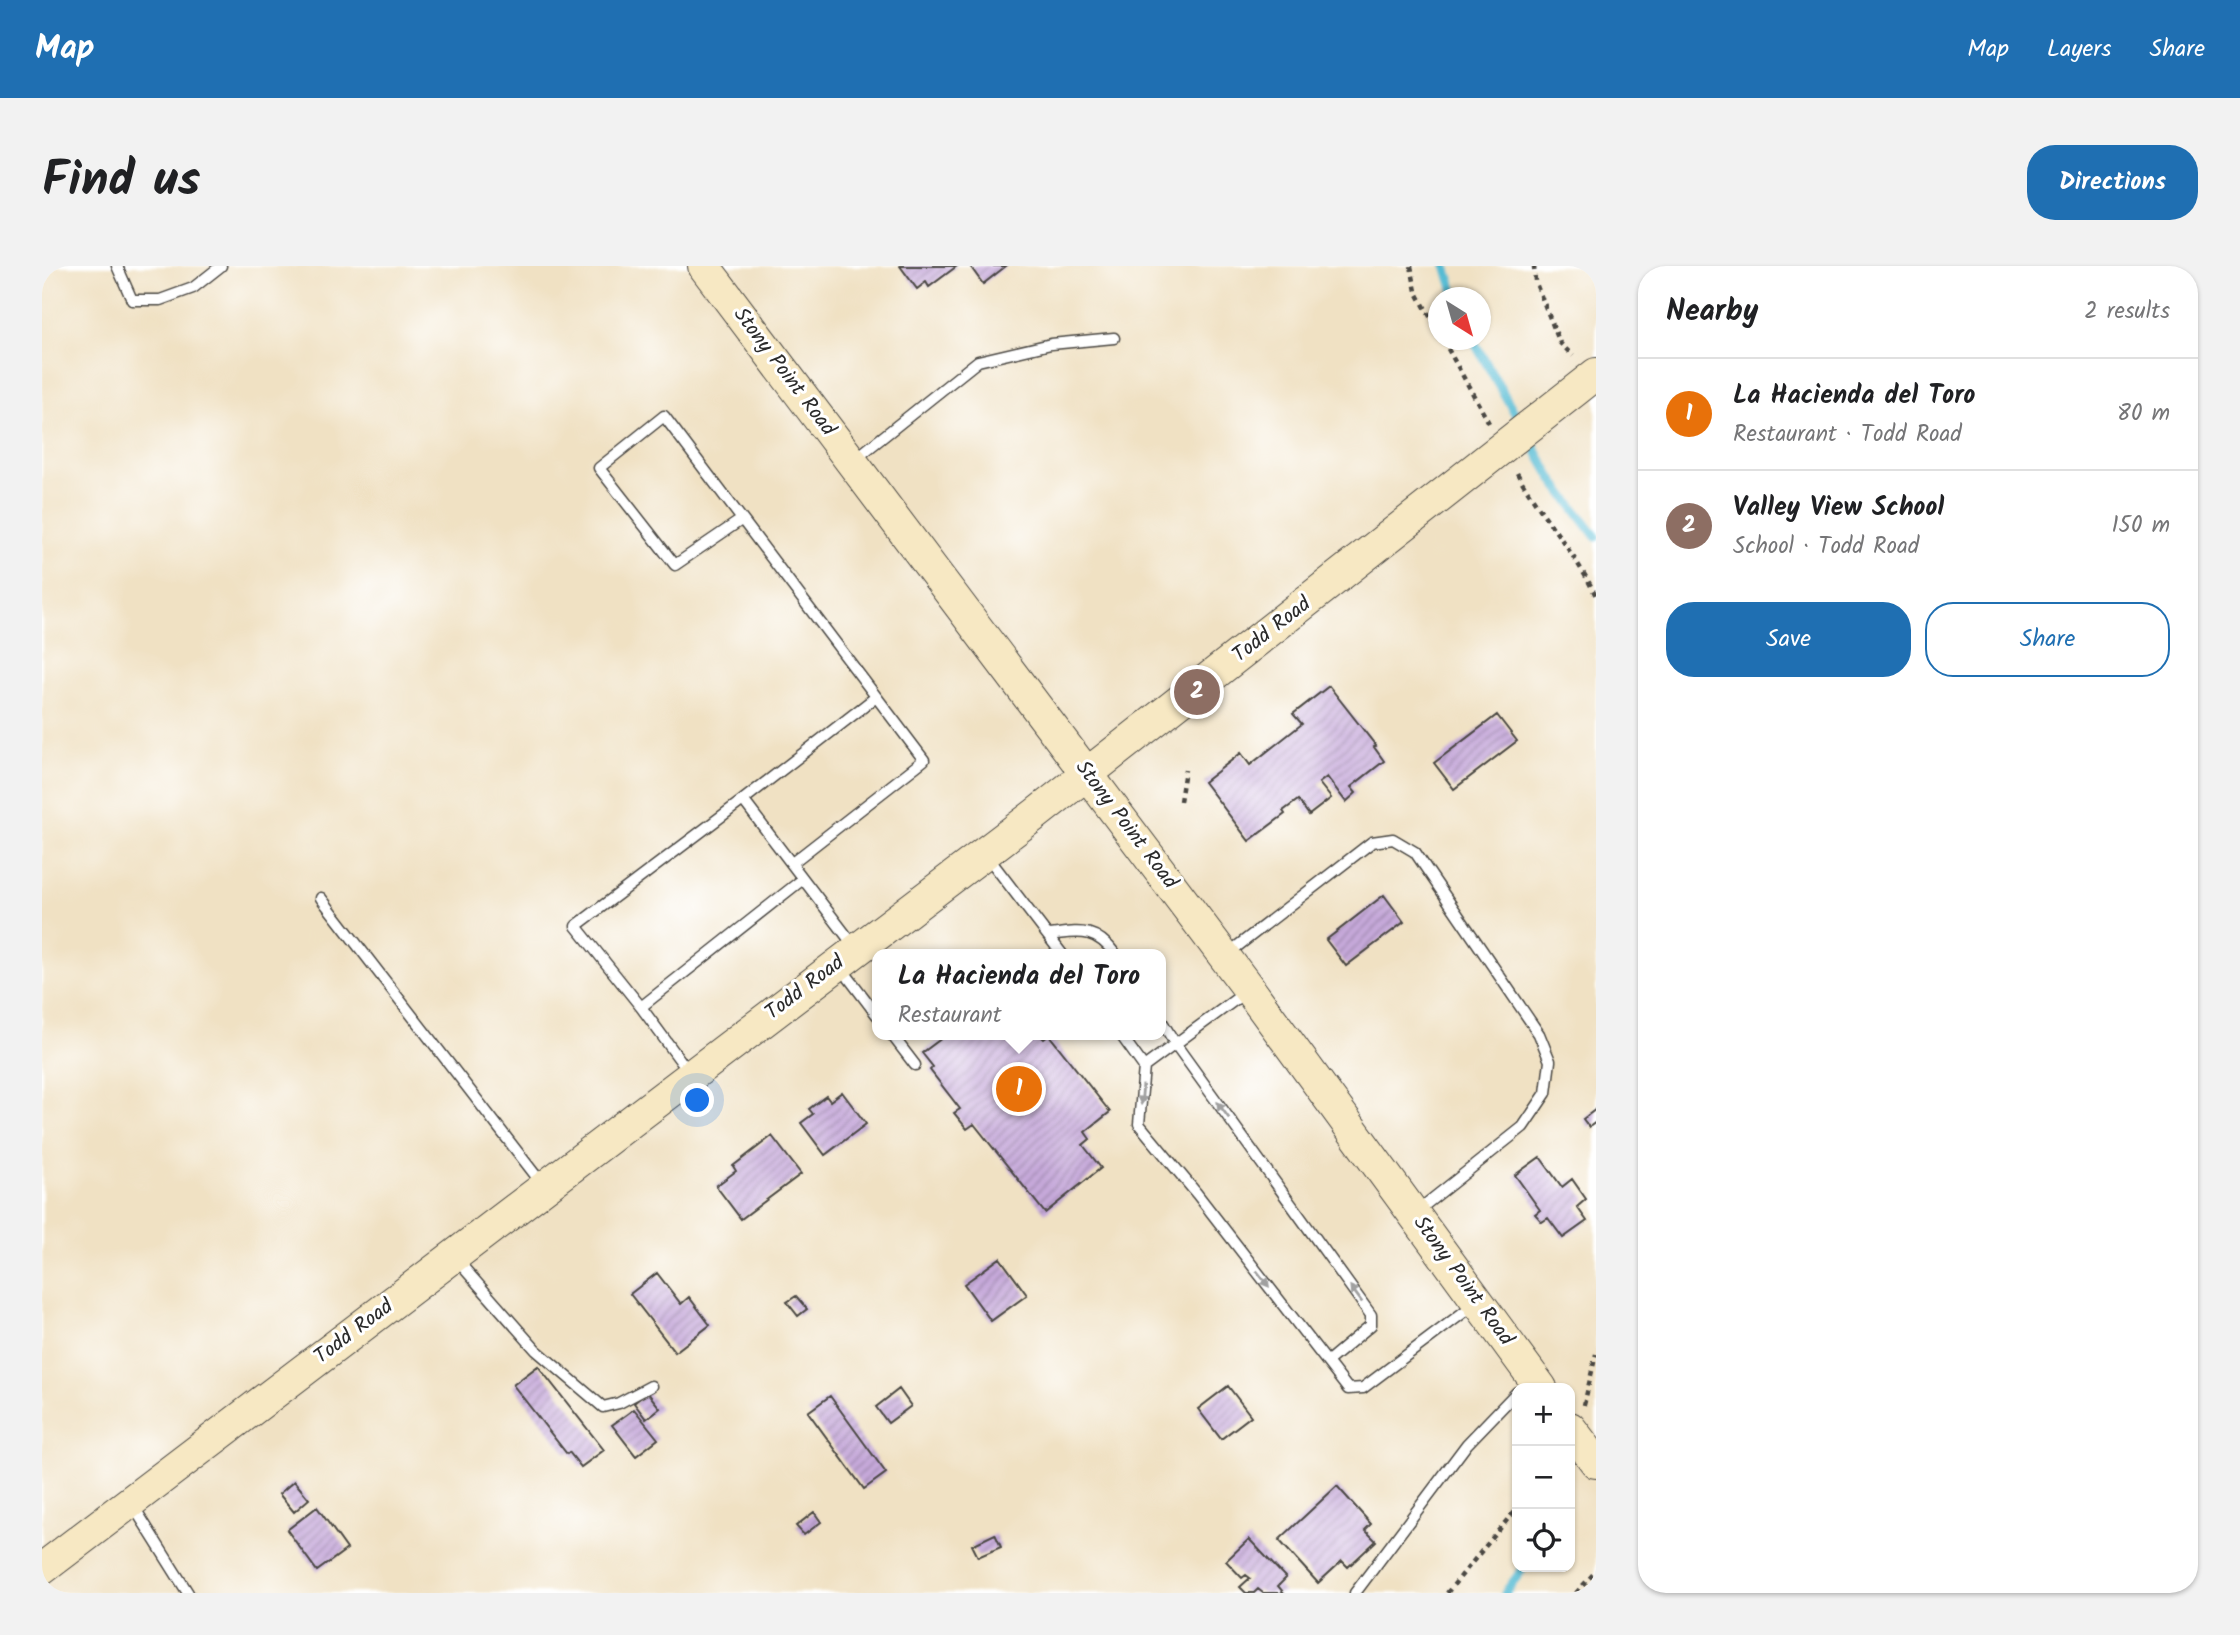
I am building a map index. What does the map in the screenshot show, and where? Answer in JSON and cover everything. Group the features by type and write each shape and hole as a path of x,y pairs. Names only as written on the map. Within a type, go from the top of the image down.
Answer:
{"main road":[{"name":"Stony Point Road","path":"704,266 1249,989 1479,1301 1526,1383"},
{"name":"Todd Road","path":"42,1569 985,853 1586,382"},
{"path":"1575,1435 1596,1462"}],"lane":[{"path":"117,266 132,300 160,300 193,288 221,266"},
{"path":"852,461 978,361 1051,344 1114,338"},
{"path":"741,520 675,565 599,468 664,416 924,760 792,863"},
{"path":"691,1075 576,926 876,697"},
{"path":"743,800 803,879 872,1005"},
{"path":"1224,957 1372,842 1393,839 1415,852 1539,1034 1550,1061 1546,1093 1522,1128 1414,1214"},
{"path":"985,853 1058,949"},
{"path":"640,1007 803,879"},
{"path":"321,898 544,1187"},
{"path":"1048,935 1085,931 1105,941 1111,949"},
{"path":"1144,1067 1249,989"},
{"path":"1166,1028 1371,1315 1371,1325 1327,1362"},
{"path":"896,1040 915,1065"},
{"path":"1125,1040 1144,1067 1139,1124 1197,1194 1348,1389 1363,1388 1479,1301"},
{"path":"453,1256 536,1350 603,1407 651,1386"},
{"path":"1355,1593 1467,1444 1512,1401"},
{"path":"131,1501 188,1593"}],"path":[{"path":"1411,266 1416,291 1428,313"},
{"path":"1534,266 1535,281 1560,343 1586,382"},
{"path":"1180,801 1185,770"},
{"path":"1575,1425 1596,1354"},
{"path":"1447,1593 1516,1509"},
{"path":"1576,1593 1596,1571"}],"building":[{"path":"900,266 957,266 929,287 926,282 917,289"},
{"path":"970,266 1006,266 983,284"},
{"path":"1329,686 1376,746 1374,747 1384,761 1351,787 1356,793 1346,802 1327,777 1319,783 1331,798 1309,815 1298,800 1283,811 1285,814 1249,841 1204,782 1241,753 1250,765 1302,724 1293,714"},
{"path":"1497,715 1517,741 1454,789 1434,763"},
{"path":"1384,895 1404,922 1346,966 1326,940"},
{"path":"939,1040 1053,1040 1110,1112 1085,1132 1090,1139 1083,1145 1101,1168 1045,1213 974,1124 967,1129 954,1113 960,1109 930,1070 933,1067 922,1053"},
{"path":"842,1092 866,1124 825,1155 801,1123 813,1114 809,1109 826,1096 830,1101"},
{"path":"1596,1109 1596,1122 1589,1127 1583,1119"},
{"path":"772,1136 801,1174 741,1219 716,1186 736,1171 733,1166"},
{"path":"1540,1157 1562,1187 1572,1179 1586,1199 1577,1207 1587,1221 1563,1238 1548,1218 1542,1222 1535,1214 1540,1210 1515,1175"},
{"path":"1000,1258 1027,1295 991,1321 964,1284"},
{"path":"657,1273 681,1304 689,1297 710,1325 675,1352 630,1294"},
{"path":"796,1296 807,1309 798,1316 787,1302"},
{"path":"538,1366 604,1450 581,1467 569,1452 567,1454 513,1385"},
{"path":"1228,1386 1251,1416 1221,1439 1198,1409"},
{"path":"899,1389 911,1406 888,1423 876,1407"},
{"path":"647,1392 660,1408 646,1419 634,1403"},
{"path":"830,1396 886,1473 864,1489 808,1412"},
{"path":"634,1409 658,1439 636,1456 612,1425"},
{"path":"294,1481 309,1499 294,1512 279,1494"},
{"path":"1337,1486 1371,1524 1365,1530 1376,1541 1348,1567 1342,1561 1318,1583 1279,1540"},
{"path":"317,1507 347,1549 317,1571 287,1530"},
{"path":"814,1512 821,1522 804,1535 796,1526"},
{"path":"995,1534 1001,1547 978,1557 972,1545"},
{"path":"1249,1539 1286,1578 1278,1586 1284,1593 1263,1593 1258,1589 1254,1593 1246,1593 1240,1587 1250,1578 1246,1575 1242,1578 1226,1561"}],"waterway":[{"path":"1446,266 1453,287"},
{"path":"1479,350 1553,480 1596,537"},
{"path":"1505,1593 1520,1572"}],"place":[{"name":"Valley View School","path":"1197,692"},
{"name":"La Hacienda del Toro","path":"1019,1089"}]}
